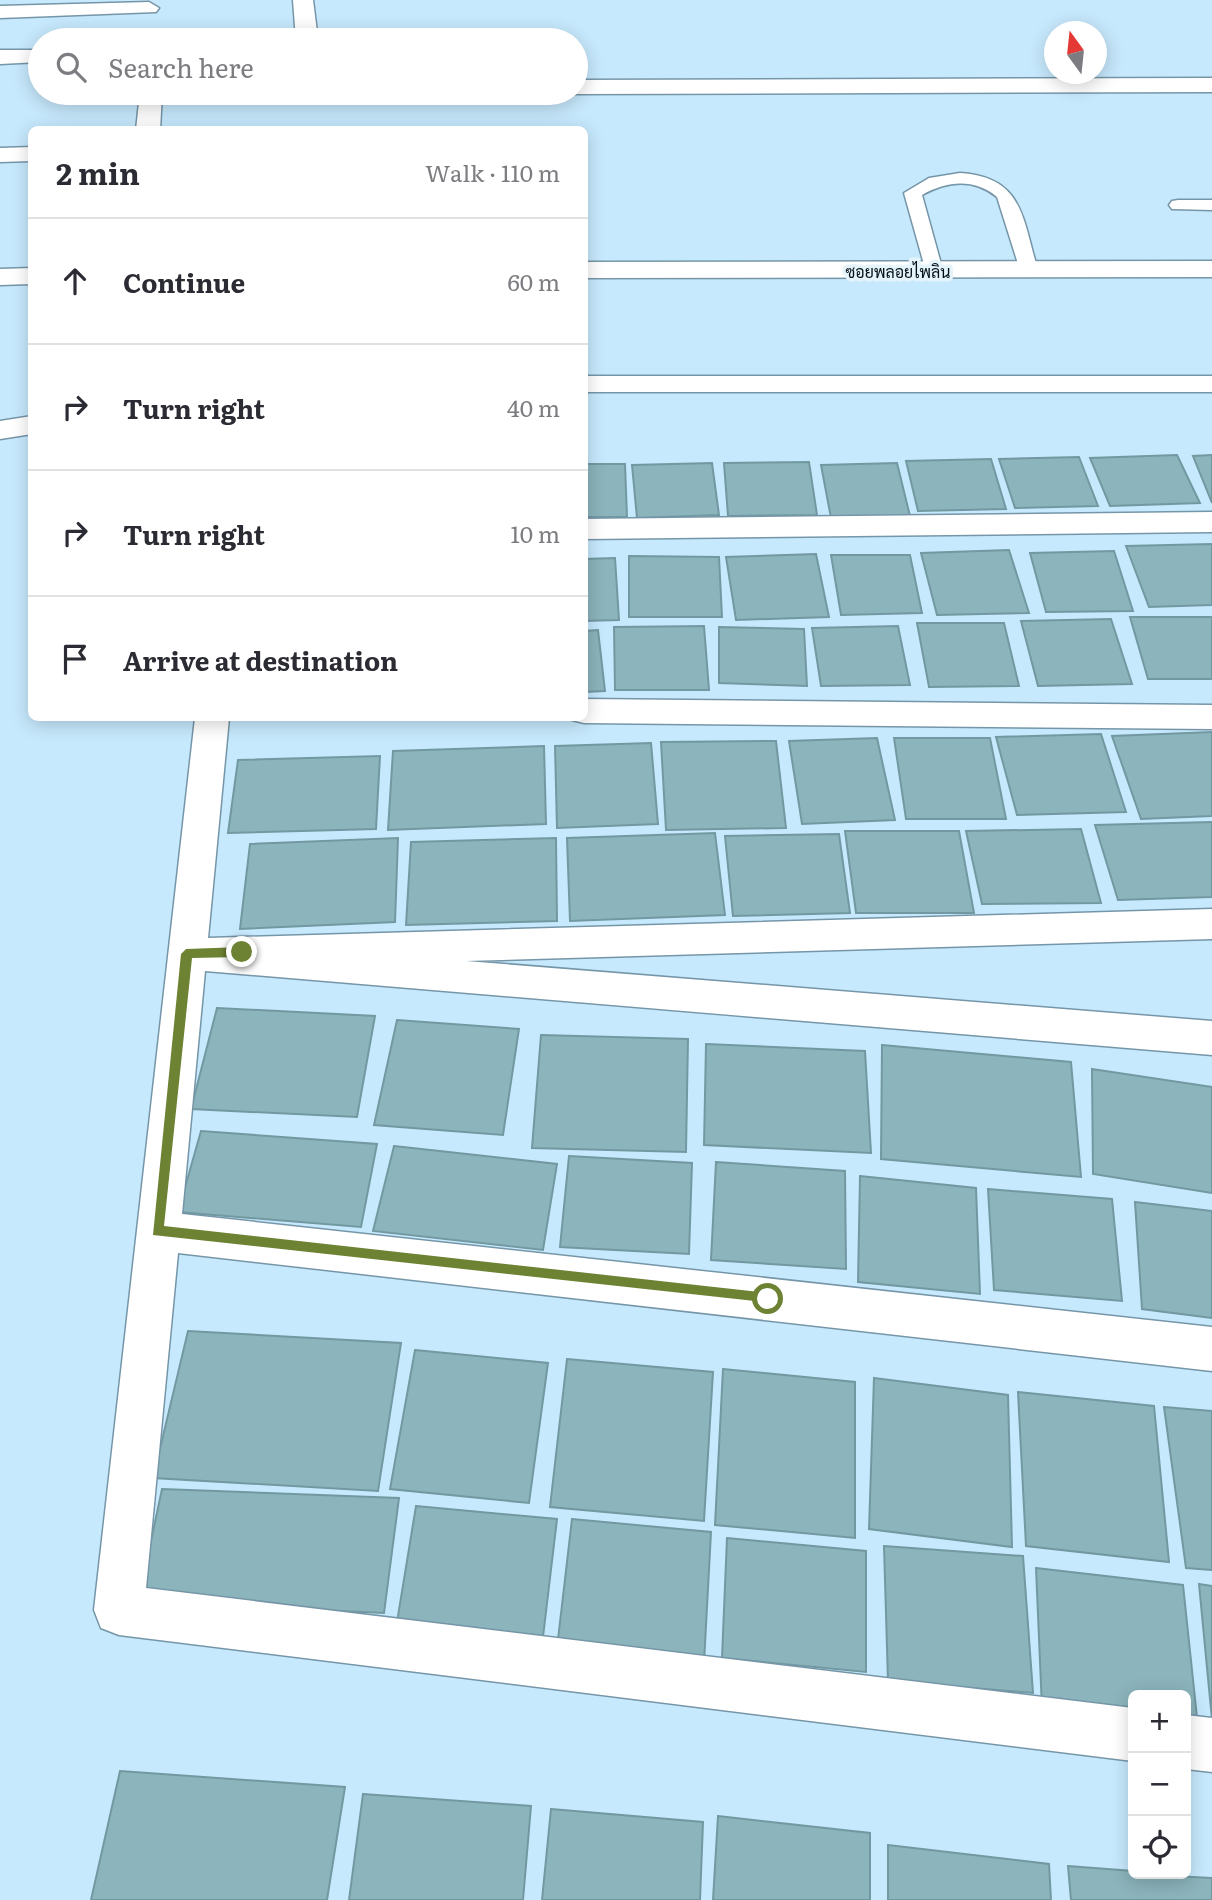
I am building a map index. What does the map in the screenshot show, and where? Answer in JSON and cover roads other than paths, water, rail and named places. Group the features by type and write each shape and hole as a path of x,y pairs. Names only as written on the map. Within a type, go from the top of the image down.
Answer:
{"street":[{"path":"303,0 306,28"},
{"path":"0,12 149,8"},
{"path":"0,57 28,56"},
{"path":"588,88 1212,85"},
{"path":"148,126 150,105"},
{"path":"0,155 28,154"},
{"name":"ซอยพลอยไพลิน","path":"588,270 1212,269"},
{"path":"0,277 28,276"},
{"path":"588,384 1212,384"},
{"path":"0,430 28,426"},
{"path":"588,529 1212,522"},
{"path":"588,711 1212,717"},
{"path":"212,721 119,1610 1128,1734"},
{"path":"186,954 1212,924"},
{"path":"186,954 1212,1038"},
{"path":"158,1231 1212,1349"},
{"path":"1191,1743 1212,1745"}],"lane":[{"path":"934,271 913,193 926,184 948,178 981,179 996,185 1005,195 1029,270"},
{"path":"1178,205 1212,205"}]}
